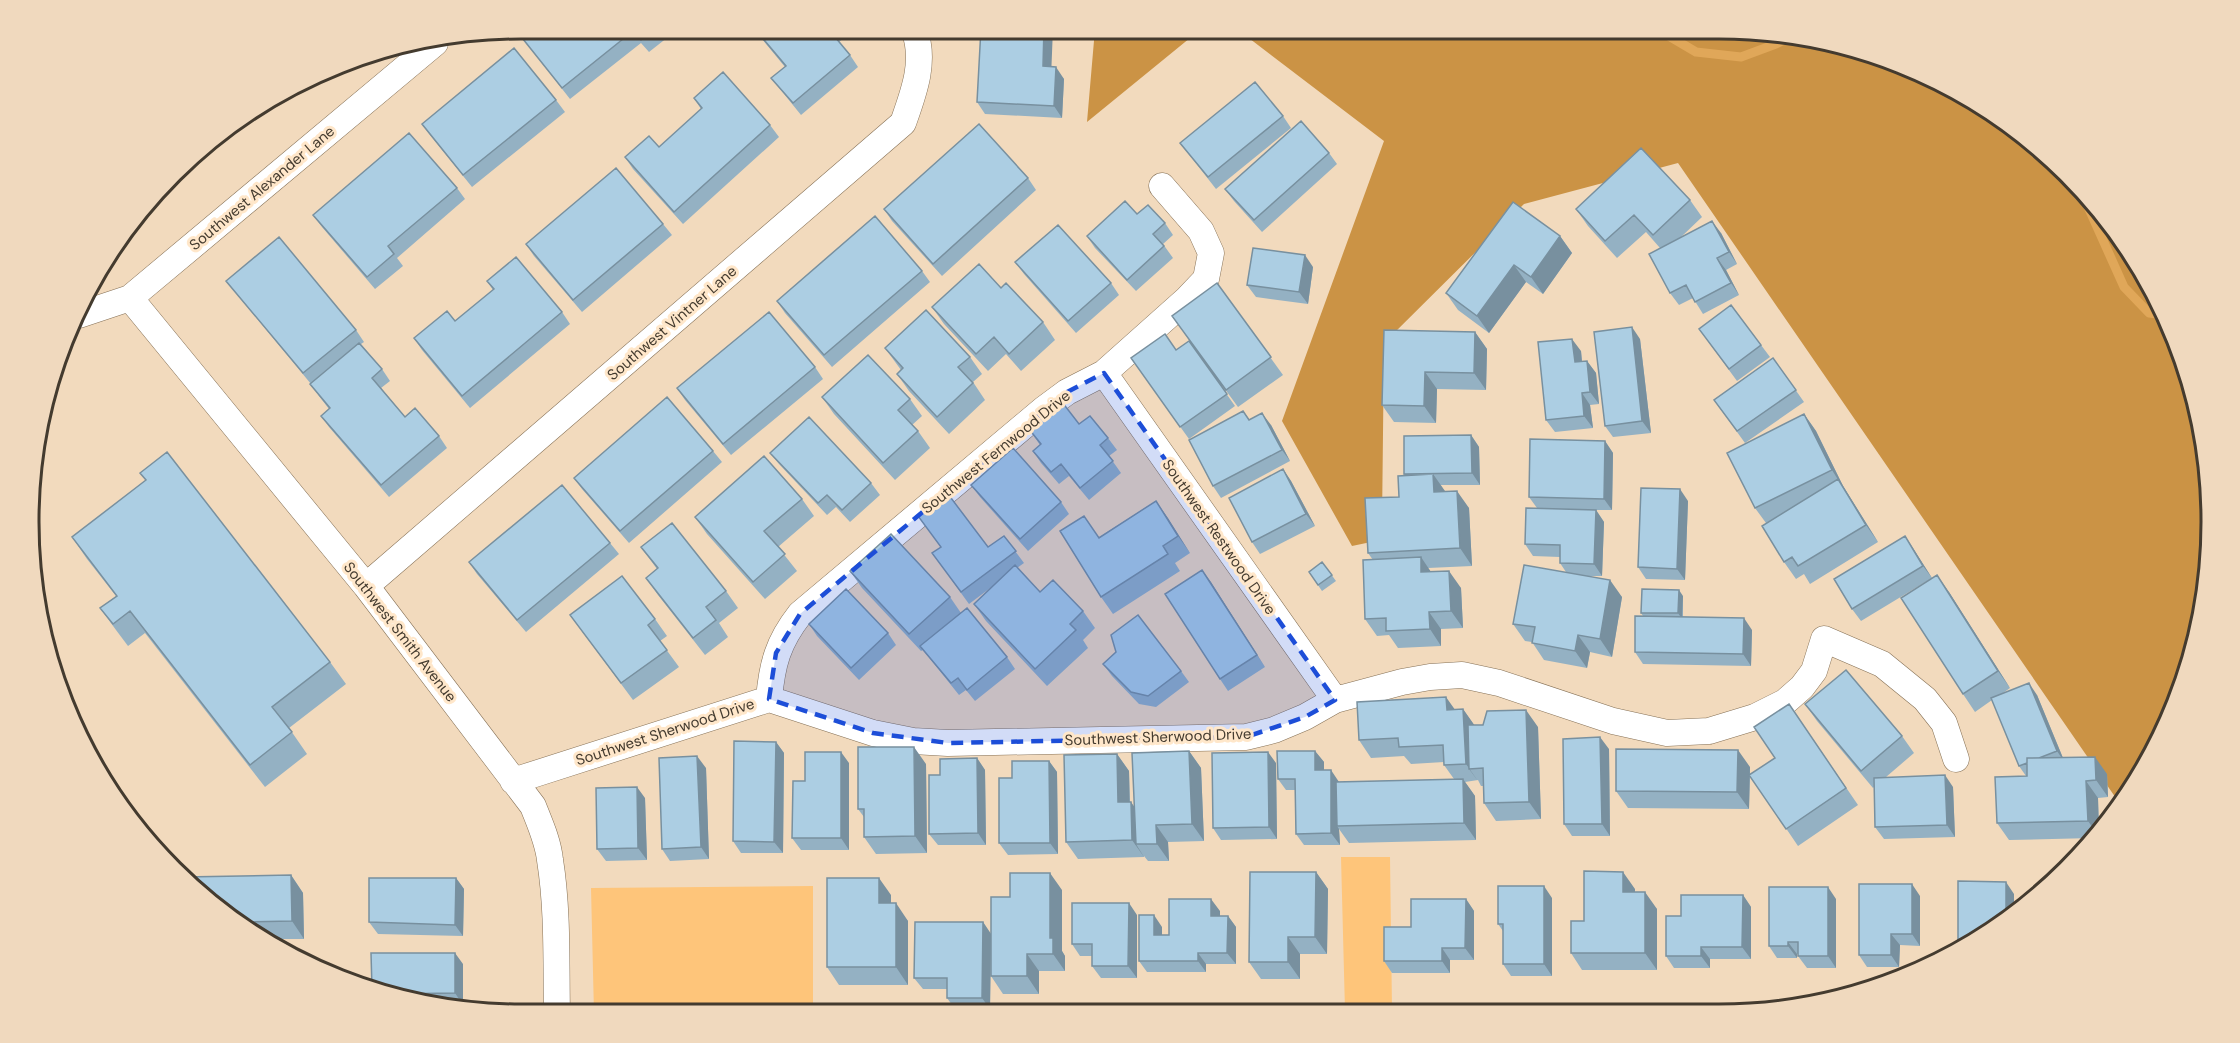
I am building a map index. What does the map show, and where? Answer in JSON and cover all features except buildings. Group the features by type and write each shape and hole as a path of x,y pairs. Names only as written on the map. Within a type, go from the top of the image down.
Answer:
{"street":[{"name":"Southwest Vintner Lane","path":"366,586 903,123 915,91 920,63 917,39"},
{"name":"Southwest Alexander Lane","path":"87,312 130,298 429,48"},
{"name":"Southwest Fernwood Drive","path":"769,699 776,653 787,631 800,614 1044,410 1067,392 1104,374 1206,279 1211,253 1200,231 1162,186"},
{"name":"Southwest Smith Avenue","path":"130,298 366,586 533,806 545,835 550,859 555,926 557,1004"},
{"name":"Southwest Restwood Drive","path":"1104,374 1335,700"},
{"name":"Southwest Sherwood Drive","path":"513,781 769,699 873,733 913,741 948,743 1246,737 1274,730 1305,717 1335,700 1402,682 1462,675 1499,683 1613,721 1635,726 1667,733 1709,731 1755,717 1785,702 1802,687 1814,671 1824,639 1882,664 1924,699 1944,723 1956,759"}],"highlighted area":[{"path":"1104,373 1335,700 1305,717 1246,737 948,743 873,733 769,699 776,653 800,614 1067,392"}],"shaded area":[{"path":"1094,39 1189,39 1087,122"},
{"path":"1250,39 1718,39 1781,43 1843,55 1932,89 1987,120 2037,159 2060,180 2101,228 2120,253 2151,308 2185,397 2197,459 2200,490 2200,553 2192,616 2185,646 2151,735 2115,797 1678,163 1524,204 1384,343 1382,523 1371,542 1352,546 1282,421 1384,141"},
{"path":"1341,857 1390,857 1392,1004 1345,1004"},
{"path":"813,886 813,1004 594,1004 591,888"}],"waterway":[{"path":"1674,39 1696,52 1741,57 1778,43"},
{"path":"2093,218 2124,287 2149,313 2153,314"}]}
